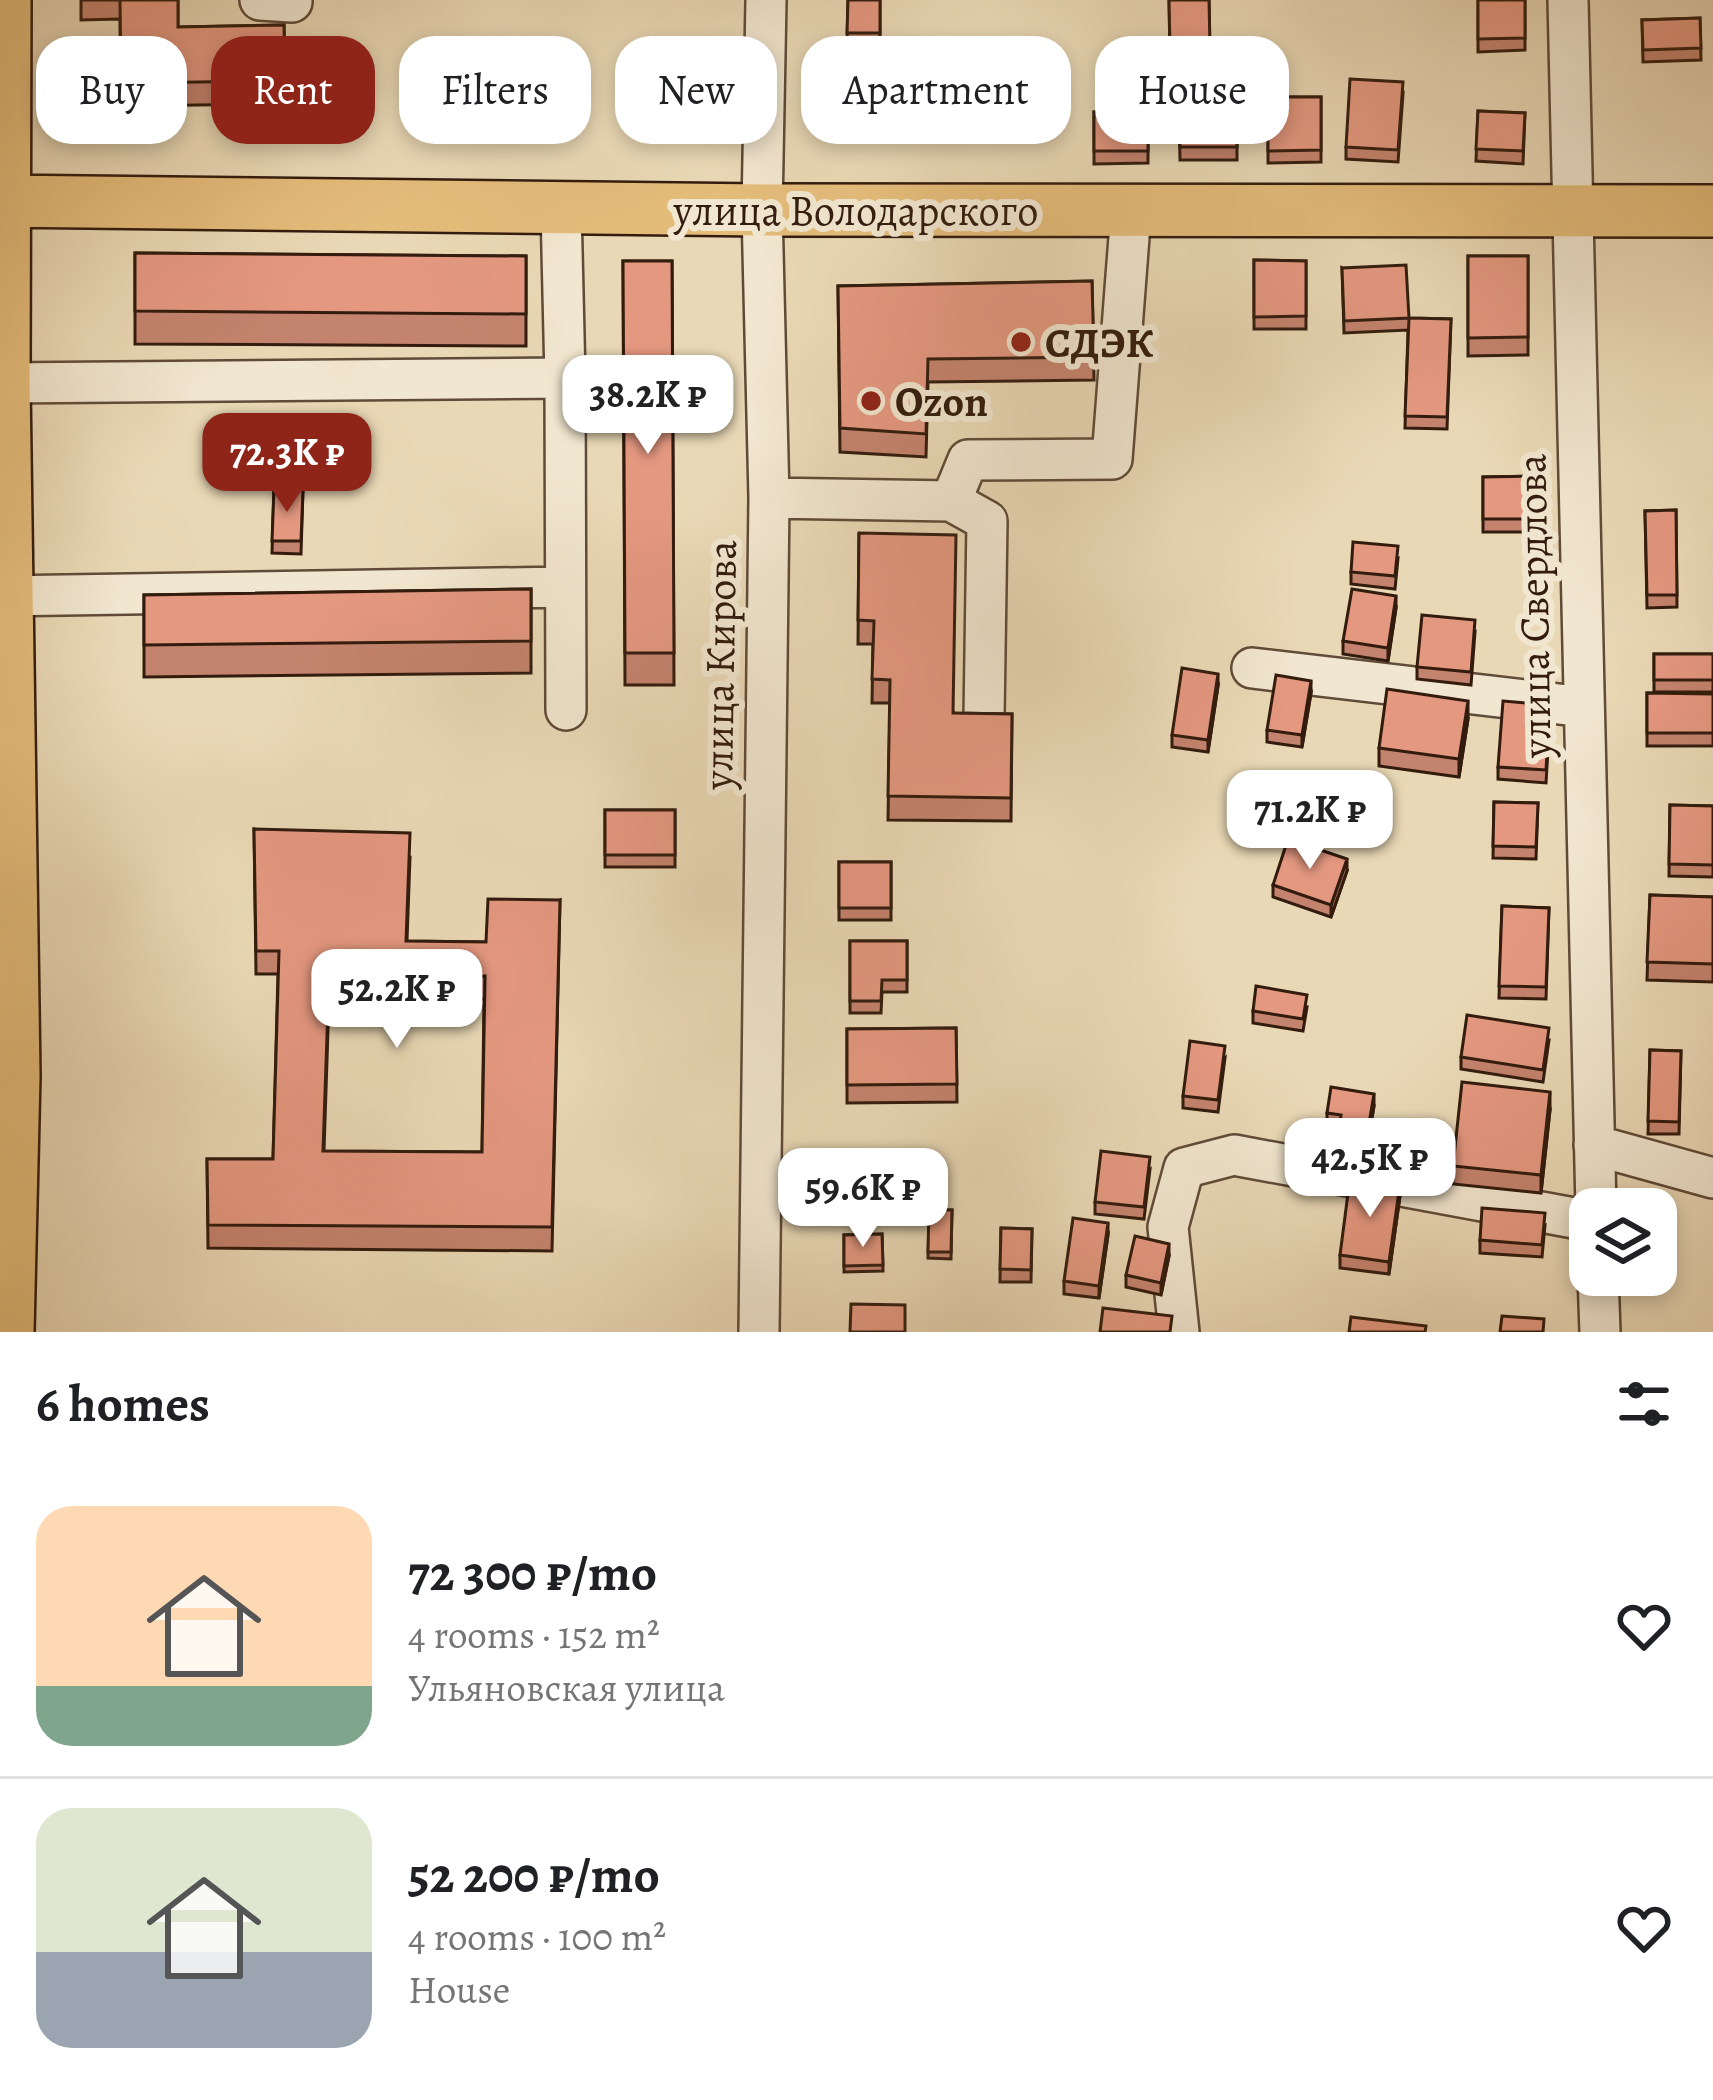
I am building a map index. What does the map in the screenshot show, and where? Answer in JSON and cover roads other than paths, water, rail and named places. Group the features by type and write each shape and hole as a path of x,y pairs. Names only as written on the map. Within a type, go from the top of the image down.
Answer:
{"main road":[{"path":"5,0 8,1332"},
{"name":"улица Володарского","path":"3,201 762,210 1713,211"}],"street":[{"name":"улица Кирова","path":"758,1332 769,498 762,210 766,0"},
{"name":"улица Свердлова","path":"1568,0 1595,1188"},
{"path":"561,208 566,710"},
{"path":"951,501 968,460 1112,459 1131,211"},
{"path":"4,383 565,378"},
{"path":"769,498 951,501 987,521 984,717"},
{"path":"4,596 563,586"},
{"path":"1252,668 1584,707"},
{"path":"1594,1145 1713,1178"},
{"path":"1179,1332 1168,1227 1184,1168 1234,1155 1569,1217"},
{"path":"1599,1296 1600,1332"}],"place":[{"name":"СДЭК","path":"1021,342"},
{"name":"Ozon","path":"871,401"}]}
